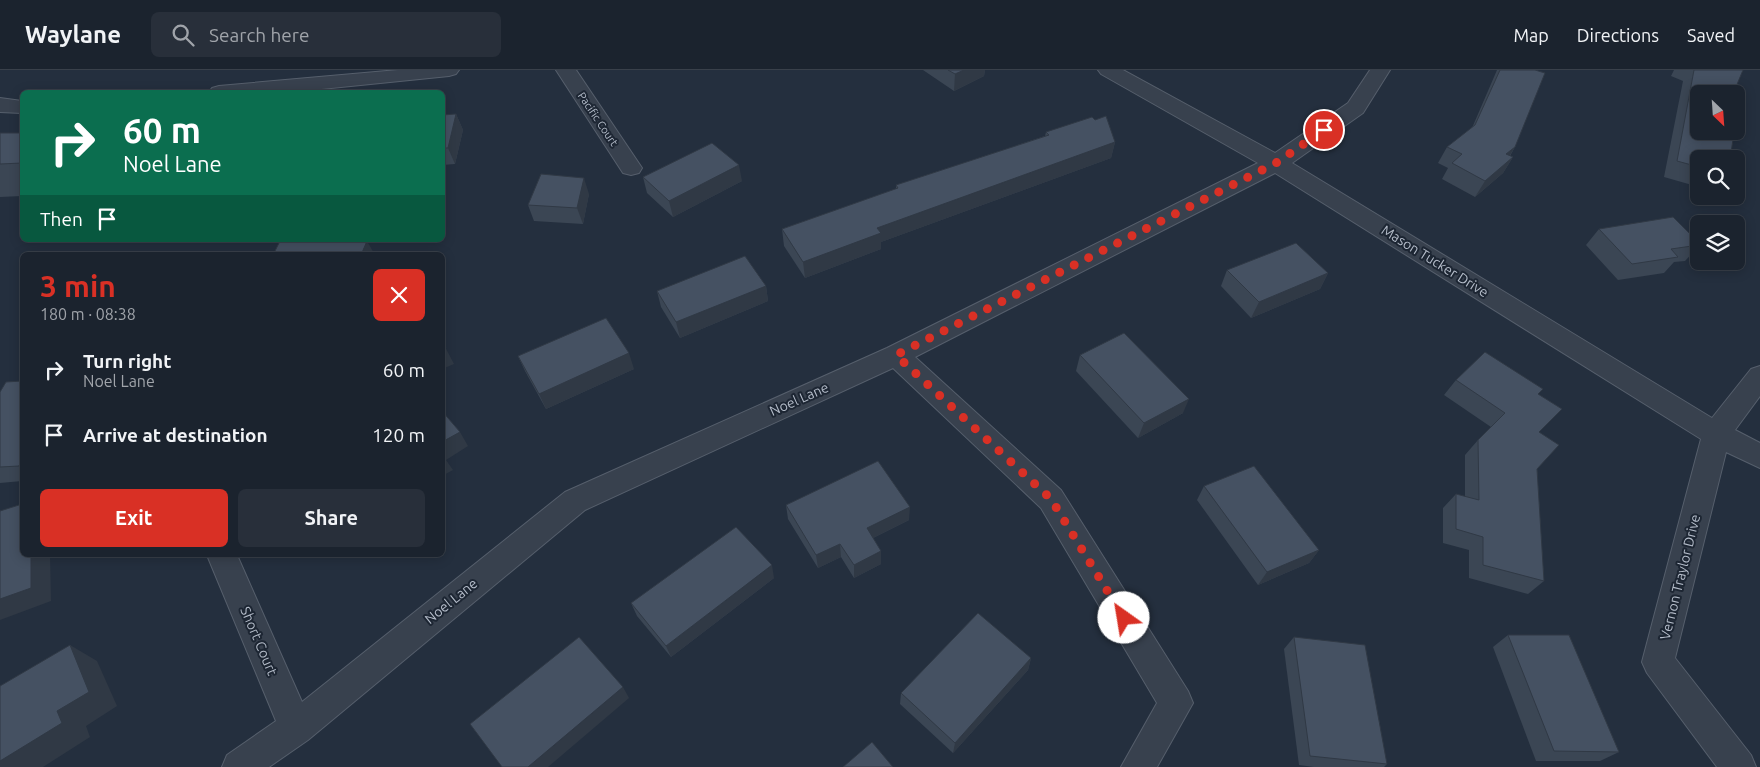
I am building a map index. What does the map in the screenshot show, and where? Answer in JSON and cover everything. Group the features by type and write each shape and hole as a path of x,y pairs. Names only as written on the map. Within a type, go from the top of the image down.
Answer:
{"street":[{"path":"244,90 358,81 449,70"},
{"name":"Pacific Court","path":"566,70 631,168"},
{"name":"Mason Tucker Drive","path":"1108,70 1276,163 1716,434 1760,456"},
{"name":"Noel Lane","path":"239,767 296,728 575,501 896,355 1276,163 1356,108 1380,70"},
{"path":"0,105 20,107"},
{"path":"896,355 1051,499 1176,703 1138,767"},
{"name":"Vernon Traylor Drive","path":"1739,767 1658,662 1716,434 1760,376"},
{"name":"Short Court","path":"223,557 296,728"}],"building":[{"path":"948,70 964,70 955,74"},
{"path":"1500,70 1535,70 1545,73 1515,147 1506,154 1513,157 1485,181 1452,163 1462,154 1447,147 1475,125"},
{"path":"1694,70 1743,70 1737,85 1691,85"},
{"path":"1690,91 1690,140 1733,140 1731,150 1690,150 1690,165 1677,161"},
{"path":"456,114 448,148 445,148 445,115"},
{"path":"1106,116 1115,142 877,228 881,233 803,262 782,229 898,188 896,185 1049,135 1046,132 1092,117 1095,120"},
{"path":"0,133 20,133 20,163 0,164"},
{"path":"712,143 739,165 669,201 643,177"},
{"path":"541,174 584,178 577,208 528,205"},
{"path":"1673,217 1690,234 1690,246 1671,249 1678,257 1632,264 1599,229"},
{"path":"280,242 367,242 362,252 274,252"},
{"path":"1296,243 1328,273 1259,302 1227,270"},
{"path":"745,256 766,286 676,322 657,291"},
{"path":"606,318 629,353 539,394 518,356"},
{"path":"1124,333 1189,399 1144,423 1080,355"},
{"path":"1485,352 1543,389 1538,394 1562,409 1539,432 1559,445 1537,469 1544,581 1483,565 1483,537 1456,529 1456,494 1479,500 1478,440 1505,413 1456,380"},
{"path":"20,381 20,464 19,466 0,467 0,392 6,382"},
{"path":"445,414 460,432 445,440"},
{"path":"878,461 910,507 867,528 881,551 854,565 840,544 816,555 786,505"},
{"path":"1254,466 1319,550 1267,572 1204,486"},
{"path":"20,505 20,557 31,557 31,588 0,599 0,511"},
{"path":"736,527 772,565 666,646 631,603"},
{"path":"978,613 1031,658 955,743 901,693"},
{"path":"1508,635 1569,635 1619,752 1554,751"},
{"path":"579,637 623,687 528,767 502,767 470,724"},
{"path":"1294,637 1365,645 1387,764 1310,756"},
{"path":"70,645 89,692 57,711 62,723 0,761 0,686"},
{"path":"872,742 893,767 843,767"}],"route":[{"path":"1124,618 1051,499 896,355 1276,163 1324,130"}]}
